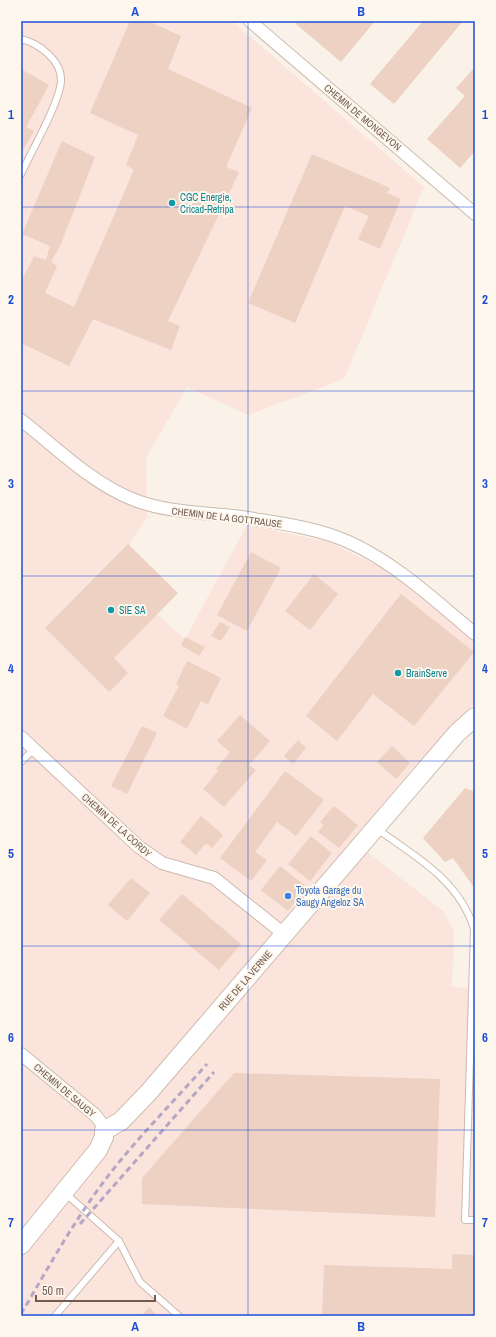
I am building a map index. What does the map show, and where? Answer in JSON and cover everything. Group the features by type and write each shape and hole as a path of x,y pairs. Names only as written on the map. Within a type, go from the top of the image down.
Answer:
{"street":[{"name":"CHEMIN DE MONGEVON","path":"250,21 475,214"},
{"name":"CHEMIN DE LA GOTTRAUSE","path":"21,420 110,489 132,499 166,510 233,516 286,524 339,538 355,545 393,567 475,634"},
{"name":"RUE DE LA VERNIE","path":"104,1131 121,1121 148,1093 457,733 475,717"},
{"name":"CHEMIN DE LA CORDY","path":"21,737 139,847 156,860 170,866 214,878 284,934"},
{"name":"CHEMIN DE SAUGY","path":"21,1054 94,1114 100,1121 104,1131"},
{"path":"21,1245 98,1150 104,1137 104,1131"}],"lane":[{"path":"21,39 40,48 56,62 60,70 61,81 57,97 21,174"},
{"path":"21,762 34,749"},
{"path":"376,828 436,871 468,913 474,929 465,1220 475,1220"},
{"path":"64,1192 119,1241 140,1282 179,1316"},
{"path":"55,1316 119,1241"}],"shaded area":[{"path":"21,21 232,21 424,187 344,379 248,415 187,387 146,458 147,517 111,574 185,639 247,525 328,542 389,571 475,640 475,703 416,764 352,840 443,911 454,931 452,987 475,988 475,1316 21,1316"}],"building":[{"name":"CGC Energie, Cricad-Retripa","path":"130,21 148,21 181,36 168,69 252,108 226,167 239,172 168,321 180,326 171,350 93,319 69,366 21,343 21,282 34,256 46,260 50,246 22,234 62,141 95,157 60,246 51,262 57,266 45,293 74,307 134,170 126,165 138,135 90,113"},
{"path":"298,21 375,21 341,62 296,24"},
{"path":"423,21 463,21 394,104 370,84"},
{"path":"475,67 475,151 460,168 427,139 465,96 456,88"},
{"path":"21,69 49,85 26,127 34,131 21,154"},
{"path":"312,154 390,188 387,193 401,199 380,249 358,239 369,216 345,206 295,323 248,303"},
{"name":"SIE SA","path":"128,544 178,593 114,658 128,673 109,692 45,628"},
{"path":"251,552 281,568 247,631 217,615"},
{"path":"314,574 338,594 310,630 285,611"},
{"name":"BrainServe","path":"401,594 474,652 414,726 373,694 337,741 306,716"},
{"path":"220,622 230,627 221,641 211,636"},
{"path":"185,637 205,647 199,656 181,645"},
{"path":"187,661 221,678 208,704 201,701 187,729 163,716 179,686 176,684"},
{"path":"240,715 270,741 249,765 256,770 224,807 203,789 218,771 216,769 230,752 217,741"},
{"path":"142,726 157,733 127,794 111,786"},
{"path":"298,740 306,748 293,764 284,756"},
{"path":"392,746 410,763 396,779 377,762"},
{"path":"285,771 324,800 296,836 277,822 255,852 267,860 251,881 220,858"},
{"path":"465,788 475,792 475,889 453,858 445,862 423,838"},
{"path":"334,806 358,825 339,848 318,832 324,825 320,822"},
{"path":"201,816 223,835 212,848 206,843 196,855 180,842"},
{"path":"311,836 332,853 310,881 288,864"},
{"path":"280,866 307,887 288,911 261,890"},
{"path":"131,878 150,893 127,921 108,905"},
{"path":"182,894 241,944 219,970 159,920"},
{"path":"234,1073 440,1079 435,1217 142,1204 142,1178"},
{"path":"452,1254 475,1255 475,1316 322,1316 324,1265 452,1269"},
{"path":"149,1307 158,1316 141,1316"}],"railway":[{"path":"21,1314 73,1226 105,1180 118,1163 207,1064"},
{"path":"80,1224 214,1072"}],"place":[{"name":"CGC Energie, Cricad-Retripa","path":"172,203"},
{"name":"SIE SA","path":"111,610"},
{"name":"BrainServe","path":"398,673"},
{"name":"Toyota Garage du Saugy Angeloz SA","path":"288,896"}]}
